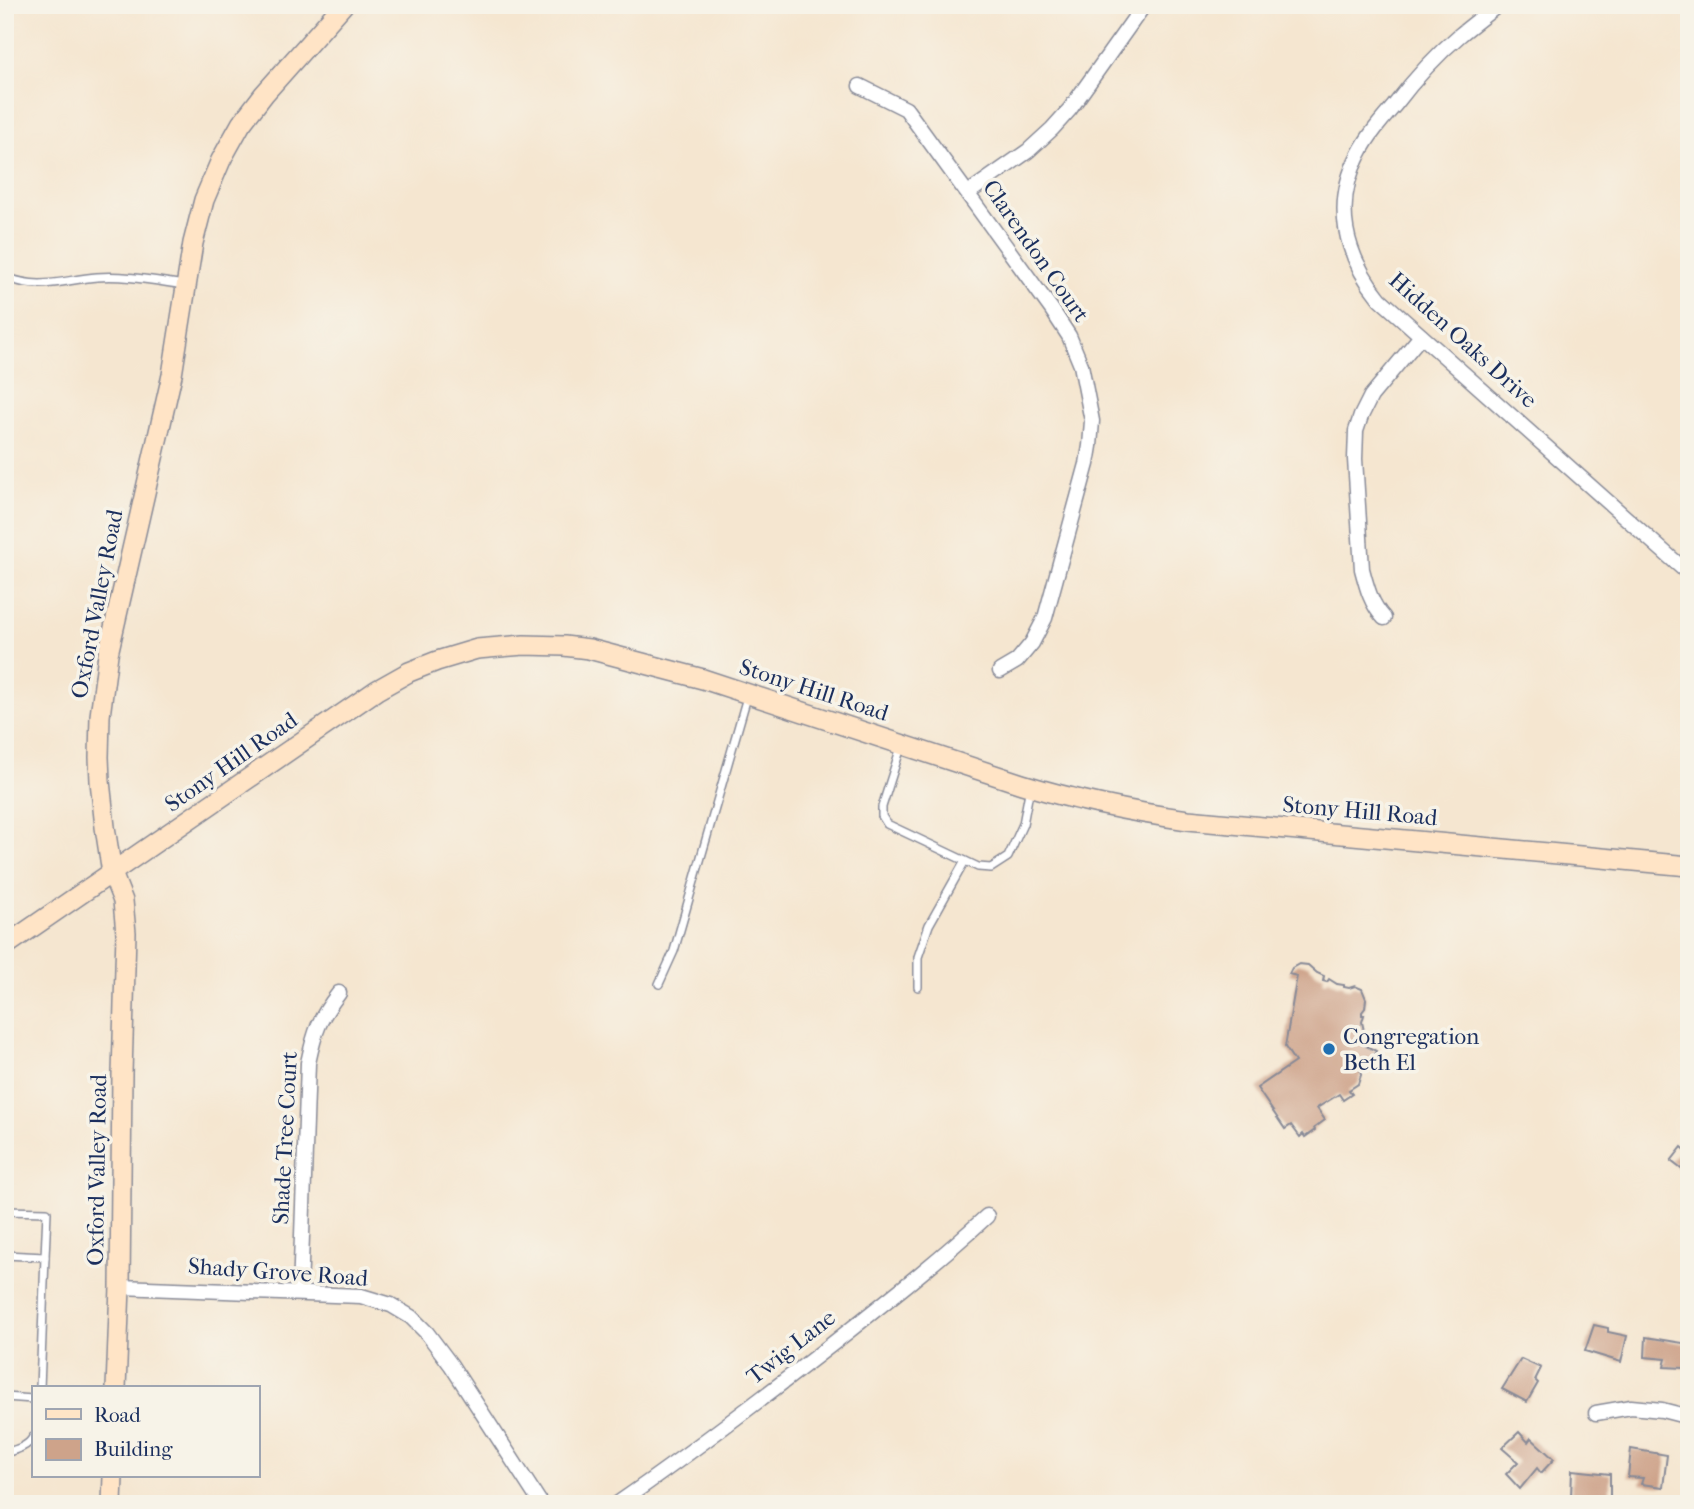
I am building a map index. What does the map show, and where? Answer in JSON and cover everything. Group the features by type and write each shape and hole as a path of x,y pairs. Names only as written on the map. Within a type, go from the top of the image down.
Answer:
{"street":[{"name":"Oxford Valley Road","path":"116,1386 126,933 123,901 112,873 99,757 107,654 172,375 185,285 200,213 214,174 228,146 264,94 343,5"},
{"path":"968,192 1028,151 1052,129 1144,5"},
{"name":"Hidden Oaks Drive","path":"1498,5 1458,37 1411,84 1359,153 1350,174 1344,206 1347,232 1356,263 1366,282 1380,299 1689,574"},
{"name":"Clarendon Court","path":"860,86 906,109 1069,336 1081,365 1092,421 1087,464 1045,618 1032,643 1017,661 1000,671"},
{"path":"1384,618 1375,609 1362,569 1355,438 1360,416 1371,396 1421,335"},
{"name":"Stony Hill Road","path":"5,947 377,690 409,672 477,649 524,645 589,649 672,670 1030,787 1136,813 1689,866"},
{"name":"Shade Tree Court","path":"300,1293 308,1063 323,1014 339,993"},
{"name":"Twig Lane","path":"617,1504 747,1410 952,1249 987,1216"},
{"name":"Shady Grove Road","path":"120,1287 361,1296 391,1305 411,1317 427,1333 451,1365 541,1504"},
{"path":"1596,1413 1631,1407 1662,1410 1689,1417"},
{"path":"112,1504 113,1478"}],"lane":[{"path":"5,277 39,285 114,277 185,285"},
{"path":"659,984 674,950 748,694"},
{"path":"902,745 882,807 882,816 887,824 894,828 978,867 991,868 1008,857 1023,824 1030,787"},
{"path":"918,987 918,957 929,925 965,861"},
{"path":"5,1211 47,1212 40,1386"},
{"path":"5,1255 45,1257"},
{"path":"5,1397 32,1399"},
{"path":"5,1453 20,1448 32,1440"}],"building":[{"name":"Congregation Beth El","path":"1299,964 1308,965 1324,976 1323,981 1327,982 1329,979 1344,987 1355,986 1362,989 1366,999 1362,1012 1364,1031 1361,1032 1360,1039 1353,1039 1376,1051 1370,1064 1355,1057 1361,1075 1358,1084 1349,1090 1352,1094 1343,1100 1339,1094 1317,1108 1325,1120 1305,1137 1303,1134 1300,1137 1291,1125 1285,1129 1257,1088 1295,1062 1285,1047 1297,976 1289,974 1292,968"},
{"path":"1682,1147 1689,1153 1689,1175 1671,1161"},
{"path":"1594,1325 1608,1328 1608,1332 1627,1336 1621,1362 1585,1351"},
{"path":"1646,1337 1689,1344 1685,1368 1664,1367 1666,1359 1645,1357"},
{"path":"1521,1359 1541,1368 1535,1380 1538,1383 1527,1402 1502,1389"},
{"path":"1519,1432 1528,1442 1531,1438 1554,1459 1541,1473 1537,1468 1520,1489 1506,1474 1518,1462 1502,1448"},
{"path":"1631,1449 1667,1455 1663,1487 1641,1484 1643,1478 1628,1477"},
{"path":"1572,1470 1610,1474 1610,1497 1571,1497"}],"place":[{"name":"Congregation Beth El","path":"1329,1049"}]}
